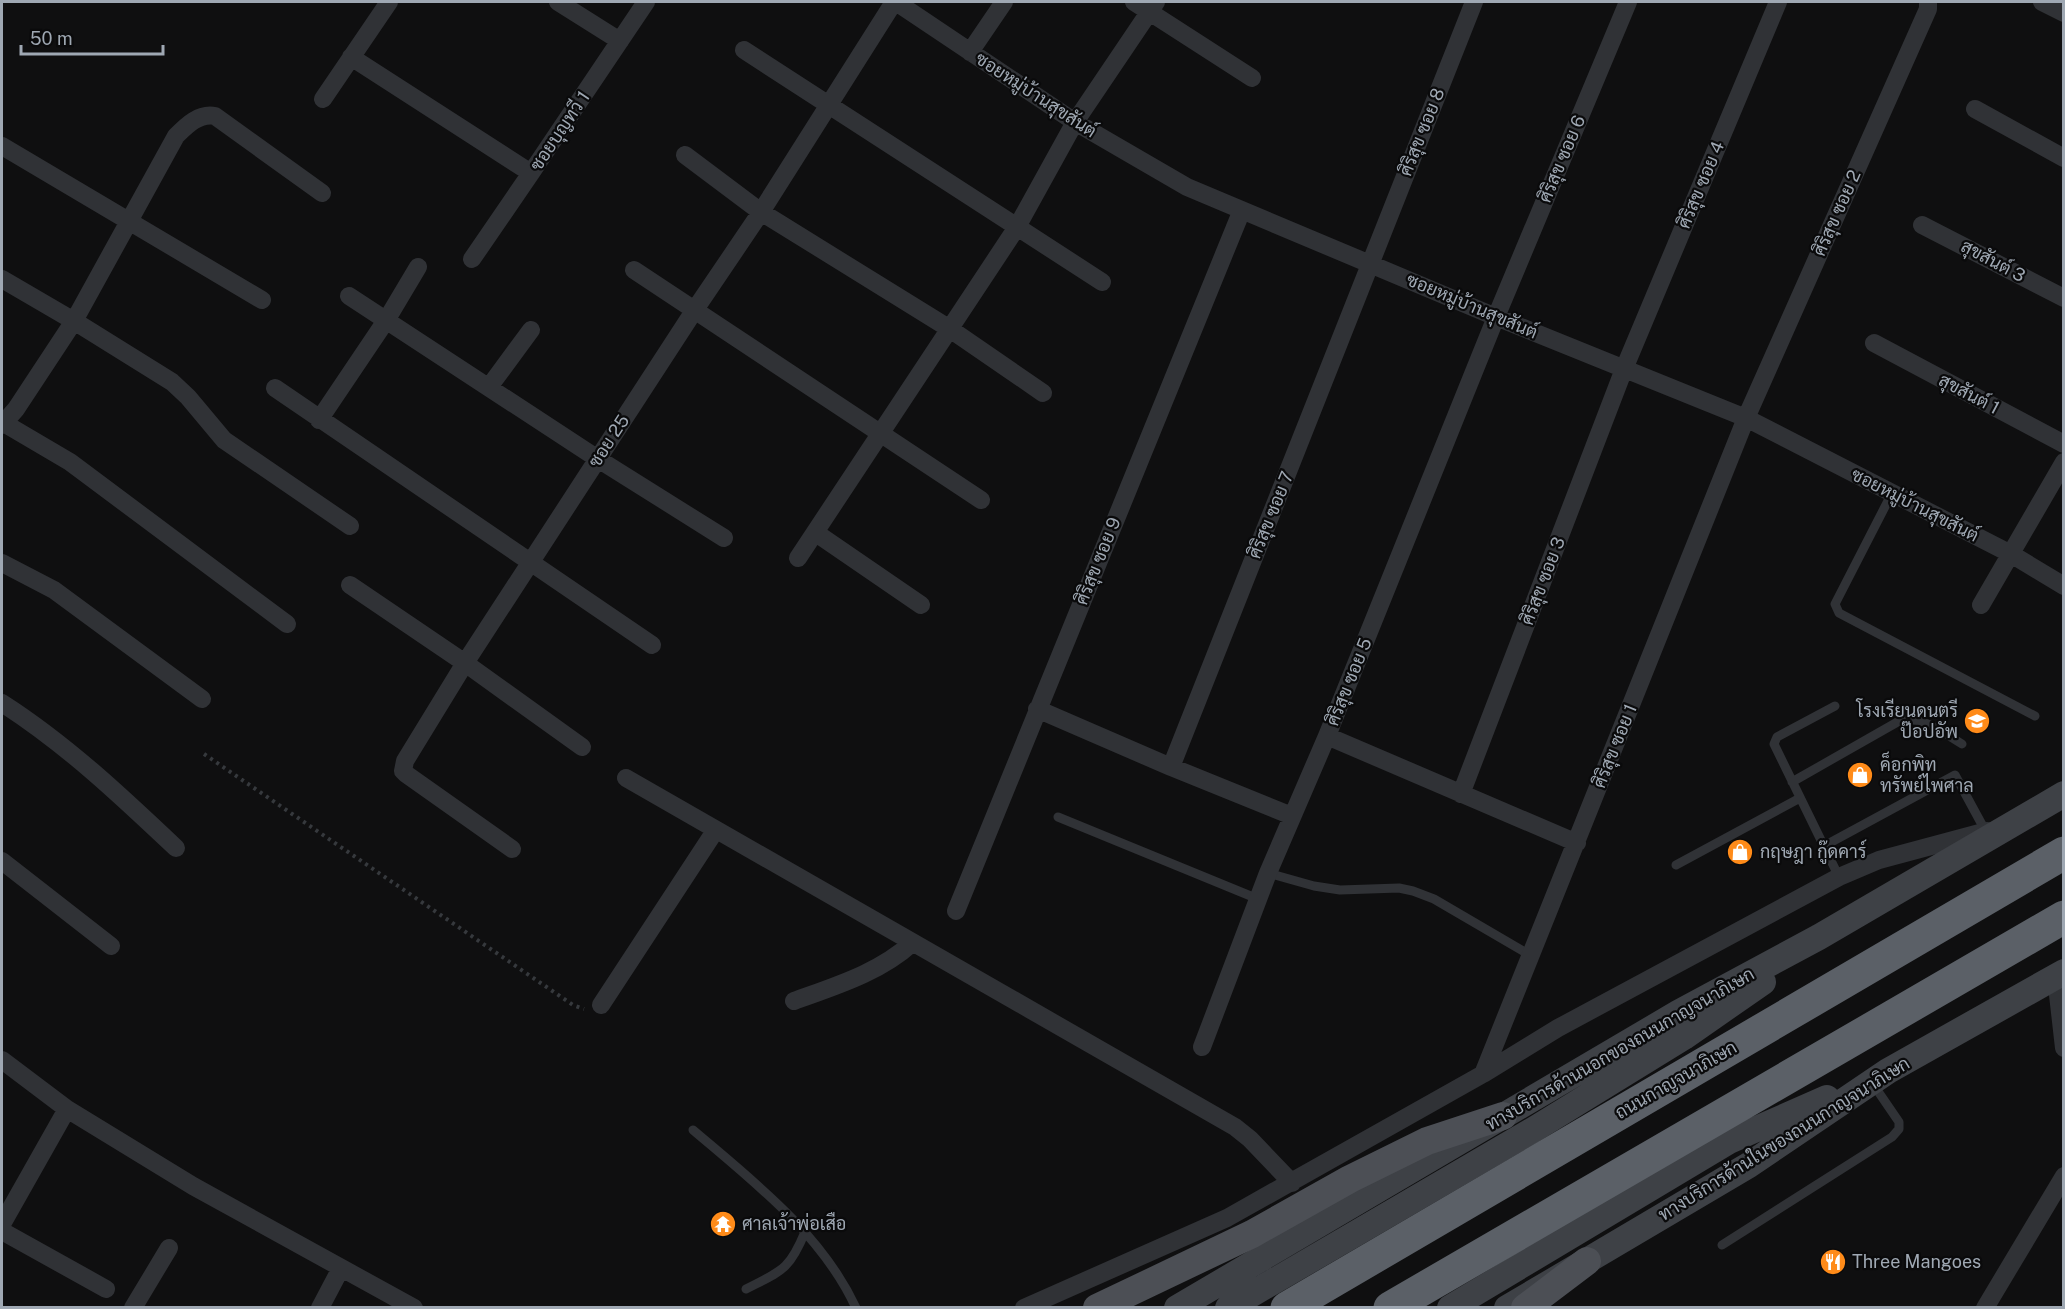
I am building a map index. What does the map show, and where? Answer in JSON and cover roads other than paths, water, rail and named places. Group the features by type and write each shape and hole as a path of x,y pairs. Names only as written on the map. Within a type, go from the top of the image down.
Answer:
{"highway":[{"name":"ถนนกาญจนาภิเษก","path":"1287,1308 2064,853"},
{"path":"1390,1308 2064,917"}],"main road":[{"name":"ทางบริการด้านนอกของถนนกาญจนาภิเษก","path":"1177,1308 1678,1013 1819,937 2064,794"},
{"path":"1228,1308 1533,1130 1684,1037 1741,999 1819,937"},
{"name":"ทางบริการด้านในของถนนกาญจนาภิเษก","path":"1507,1308 1749,1165 1880,1076 2060,975"},
{"path":"1450,1308 1729,1141 1880,1076"},
{"path":"1097,1308 1252,1234 1350,1179 1427,1141 1503,1116"},
{"path":"1525,1308 1587,1261"}],"street":[{"path":"322,99 389,2"},
{"path":"558,2 620,41"},
{"name":"ซอยบุญทวี 1","path":"472,259 646,2"},
{"name":"ซอยหมู่บ้านสุขสันต์","path":"895,2 1075,122 1187,187 1496,317 1746,418 2011,554 2064,586"},
{"name":"ซอย 25","path":"512,849 403,771 405,761 465,663 761,212 895,2"},
{"path":"970,52 1004,2"},
{"path":"1134,2 1153,6 1252,78"},
{"name":"ศิริสุข ซอย 8","path":"1371,263 1474,2"},
{"name":"ศิริสุข ซอย 6","path":"1496,317 1628,2"},
{"name":"ศิริสุข ซอย 4","path":"1624,369 1778,2"},
{"path":"2042,2 2064,13"},
{"name":"ศิริสุข ซอย 2","path":"1746,418 1928,5"},
{"path":"798,558 1017,227 1075,122 1153,6"},
{"path":"744,50 1102,282"},
{"path":"351,57 531,173"},
{"path":"1975,109 2064,158"},
{"path":"287,624 70,462 2,423 16,409 74,321 176,136 189,123 209,115 216,116 321,194"},
{"path":"2,146 262,300"},
{"path":"685,155 761,212 950,329 1043,393"},
{"name":"ศิริสุข ซอย 9","path":"956,911 1242,210"},
{"name":"สุขสันต์ 3","path":"1922,225 2064,298"},
{"name":"ศิริสุข ซอย 7","path":"1171,767 1371,263"},
{"path":"319,420 387,319 418,267"},
{"path":"634,270 981,500"},
{"path":"2,279 171,382 188,397 224,440 350,526"},
{"path":"349,296 598,459 724,538"},
{"name":"ศิริสุข ซอย 5","path":"1202,1047 1268,873 1327,736 1496,317"},
{"path":"489,387 531,330"},
{"name":"สุขสันต์ 1","path":"1874,344 2064,444"},
{"name":"ศิริสุข ซอย 3","path":"1461,794 1624,369"},
{"path":"275,388 652,645"},
{"name":"ศิริสุข ซอย 1","path":"1483,1074 1746,418"},
{"path":"1981,605 2064,462"},
{"path":"816,532 921,605"},
{"path":"2,563 54,590 202,699"},
{"path":"350,585 465,663 582,747"},
{"path":"2,703 35,724 113,788 176,848"},
{"path":"1038,709 1171,767 1292,816"},
{"path":"1327,736 1577,843"},
{"path":"626,778 1235,1127 1250,1139 1292,1183"},
{"path":"1024,1308 1227,1218 1483,1074 1558,1028 1839,877 1879,860 2019,821"},
{"path":"601,1005 715,831"},
{"path":"2,861 111,946"},
{"path":"794,1001 846,982 887,963 912,943"},
{"path":"2060,975 2064,1048"},
{"path":"2,1060 67,1109 193,1186 414,1308"},
{"path":"2,1224 67,1109"},
{"path":"1985,1308 2064,1176"},
{"path":"2,1231 106,1289"},
{"path":"133,1308 170,1248"},
{"path":"320,1308 341,1268"}],"lane":[{"path":"1892,493 1835,604 1839,613 2035,716"},
{"path":"1835,706 1778,737 1774,744 1839,877"},
{"path":"1792,782 1901,720 1910,718 1933,726 1962,744"},
{"path":"1824,846 1955,775 1986,832"},
{"path":"1676,865 1800,798"},
{"path":"1058,817 1258,899"},
{"path":"1268,873 1314,886 1340,890 1399,888 1413,891 1434,899 1530,955"},
{"path":"1722,1245 1892,1137 1899,1129 1899,1122 1880,1076"},
{"path":"693,1130 759,1186 805,1232 828,1259 847,1287 856,1308"},
{"path":"746,1289 779,1272 790,1263 805,1232"}],"place":[{"name":"โรงเรียนดนตรี ป๊อปอัพ","path":"1977,721"},
{"name":"ค็อกพิท ทรัพย์ไพศาล","path":"1860,775"},
{"name":"กฤษฎา กู๊ดคาร์","path":"1740,852"},
{"name":"ศาลเจ้าพ่อเสือ","path":"723,1224"},
{"name":"Three Mangoes","path":"1833,1262"}]}
